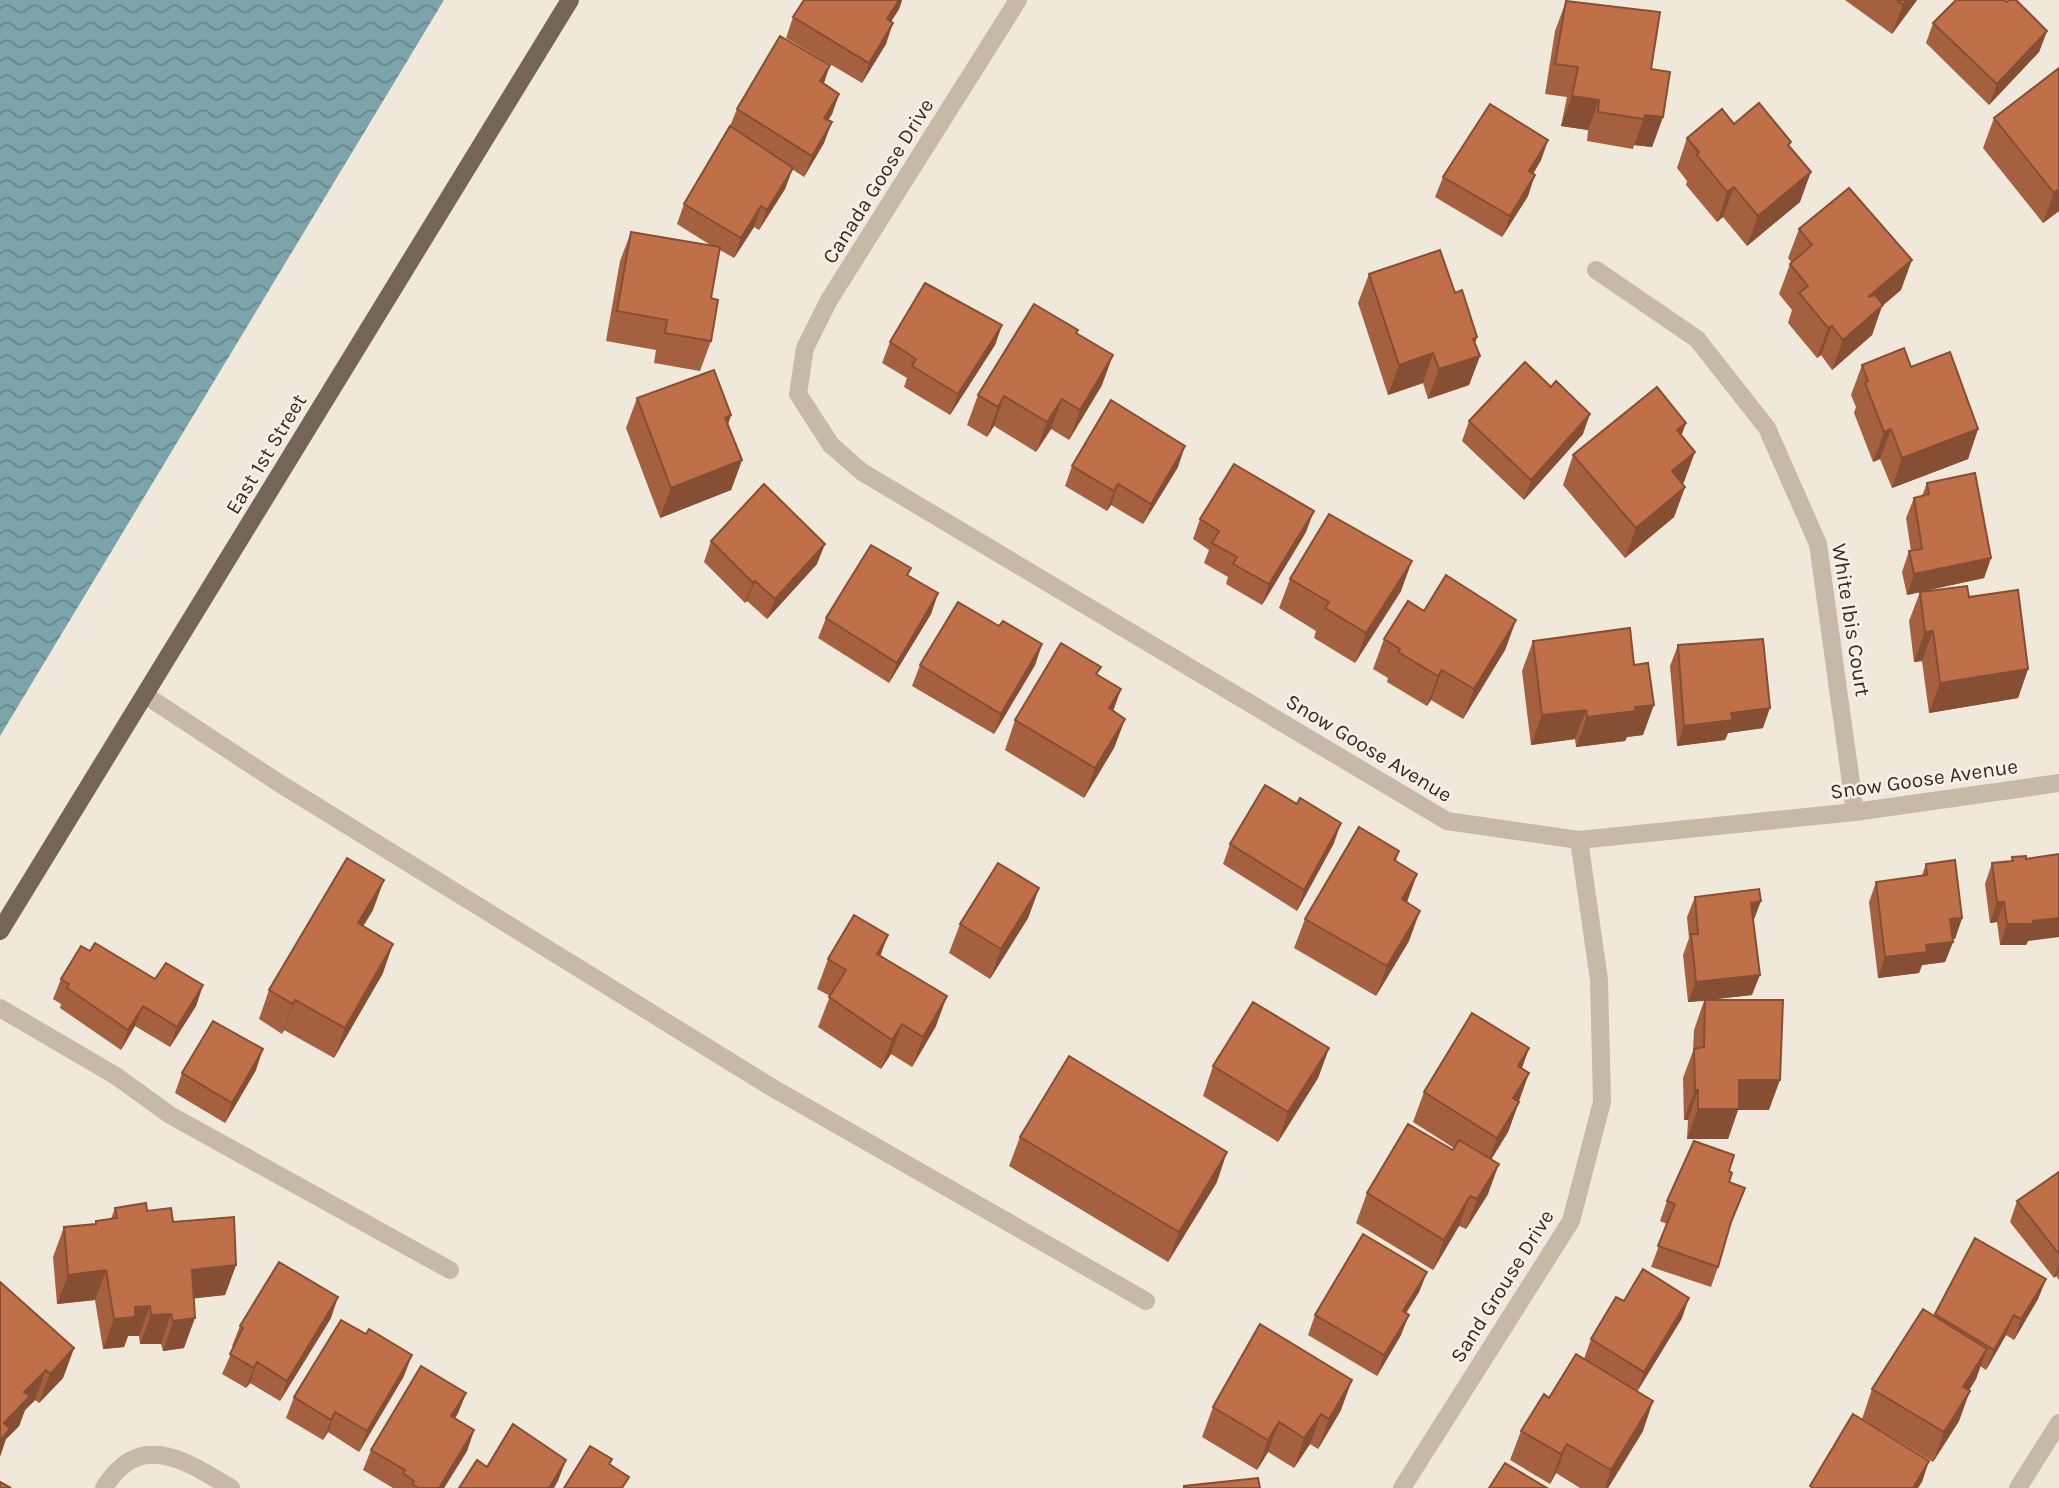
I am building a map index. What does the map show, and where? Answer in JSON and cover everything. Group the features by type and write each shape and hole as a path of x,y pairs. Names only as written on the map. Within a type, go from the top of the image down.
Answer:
{"main road":[{"name":"East 1st Street","path":"0,931 570,0"}],"street":[{"name":"Canada Goose Drive","path":"798,394 805,348 829,300 1018,0"},
{"name":"White Ibis Court","path":"1596,270 1697,339 1767,428 1818,544 1855,812"},
{"name":"Snow Goose Avenue","path":"798,394 831,446 862,472 1447,821 1579,841 1855,812 2059,783"},
{"path":"145,695 279,783 771,1087 1146,1301"},
{"name":"Sand Grouse Drive","path":"1402,1488 1571,1221 1602,1102 1599,980 1579,841"},
{"path":"0,1008 116,1076 170,1115 450,1270"},
{"path":"2018,1488 2059,1423"},
{"path":"104,1488 111,1475 129,1461 150,1454 173,1456 188,1462 231,1488"}],"water":[{"path":"0,0 444,0 0,736"}],"building":[{"path":"804,0 899,0 887,19 893,23 869,63 793,17"},
{"path":"1956,0 2016,0 2047,31 1997,84 1933,23"},
{"path":"1566,1 1660,12 1651,69 1670,72 1663,117 1645,115 1644,119 1598,112 1599,100 1572,96 1578,67 1555,64"},
{"path":"780,36 830,65 820,81 839,94 824,118 832,122 812,156 737,109"},
{"path":"2059,68 2059,189 2054,193 1994,118"},
{"path":"1759,103 1791,142 1788,145 1811,172 1758,216 1734,187 1727,192 1687,138 1722,109 1734,124"},
{"path":"1490,104 1548,140 1529,171 1535,175 1510,216 1443,177"},
{"path":"730,126 793,168 767,210 761,206 741,238 684,204"},
{"path":"1849,188 1912,260 1868,297 1875,295 1883,305 1843,340 1832,326 1828,328 1799,293 1808,286 1790,264 1812,245 1799,229"},
{"path":"631,232 720,247 711,298 718,300 711,341 665,333 667,320 617,311"},
{"path":"1440,250 1455,293 1462,290 1477,337 1473,339 1480,356 1439,369 1433,353 1399,365 1369,274"},
{"path":"925,283 1002,325 958,394 912,366 916,359 890,342"},
{"path":"1034,304 1113,355 1080,410 1062,399 1047,422 1004,396 998,407 978,395"},
{"path":"1904,348 1911,367 1950,352 1978,429 1902,458 1891,429 1884,432 1865,383 1868,381 1862,365"},
{"path":"1525,362 1551,387 1556,381 1590,414 1531,480 1469,421"},
{"path":"714,370 731,415 725,418 742,460 671,488 637,398"},
{"path":"1657,387 1686,423 1677,430 1695,452 1672,471 1685,487 1636,528 1573,455"},
{"path":"1111,400 1185,446 1151,504 1118,484 1114,491 1072,466"},
{"path":"1234,464 1314,511 1269,584 1233,564 1237,557 1212,543 1219,531 1200,519"},
{"path":"1975,473 1991,558 1914,574 1909,551 1922,549 1914,498 1929,494 1927,483"},
{"path":"764,484 825,544 775,599 755,581 753,583 711,541"},
{"path":"1329,514 1412,561 1366,633 1325,608 1329,602 1290,579"},
{"path":"871,545 911,568 907,575 938,593 897,663 826,618"},
{"path":"1446,575 1516,620 1474,689 1442,670 1438,676 1398,652 1400,649 1384,639 1408,601 1424,611"},
{"path":"1967,586 1969,597 2018,590 2028,669 1940,683 1933,631 1925,632 1920,592"},
{"path":"958,602 999,626 1003,621 1042,644 1001,714 920,665"},
{"path":"1630,628 1634,665 1648,663 1654,705 1635,707 1636,711 1587,717 1586,710 1542,715 1533,641"},
{"path":"1763,639 1770,708 1731,713 1733,720 1684,726 1678,645"},
{"path":"1061,643 1101,667 1096,674 1121,689 1109,708 1125,719 1095,768 1015,720"},
{"path":"1265,785 1297,804 1300,798 1341,823 1304,890 1230,844"},
{"path":"1359,827 1399,851 1394,860 1417,874 1402,899 1420,911 1387,966 1305,919"},
{"path":"2059,854 2059,918 2033,921 2034,924 2007,924 2004,902 1997,902 1992,863 2013,861 2012,857 2026,856 2026,859"},
{"path":"347,858 384,880 358,923 393,944 345,1028 295,1000 293,1004 269,990"},
{"path":"1955,860 1962,918 1950,919 1953,942 1926,945 1927,952 1885,957 1876,882 1927,875 1926,864"},
{"path":"998,863 1039,888 1001,949 960,924"},
{"path":"1759,889 1761,901 1751,903 1760,975 1696,982 1691,934 1698,934 1695,897"},
{"path":"854,915 888,935 877,954 947,996 923,1037 902,1024 892,1040 829,997 846,970 828,959"},
{"path":"95,943 155,979 166,963 203,985 177,1027 143,1006 128,1030 67,988 69,984 61,979 81,946 90,951"},
{"path":"1705,1000 1783,1000 1780,1080 1739,1080 1739,1109 1698,1109 1694,1049 1704,1047"},
{"path":"1253,1002 1329,1048 1288,1112 1213,1066"},
{"path":"1472,1013 1529,1048 1518,1066 1529,1073 1513,1098 1519,1102 1497,1138 1424,1092"},
{"path":"213,1021 263,1049 232,1103 182,1073"},
{"path":"1069,1056 1227,1152 1179,1232 1020,1137"},
{"path":"1408,1124 1453,1150 1459,1140 1499,1164 1477,1199 1470,1196 1444,1240 1367,1193"},
{"path":"1694,1141 1734,1155 1729,1182 1745,1188 1731,1222 1718,1267 1658,1246 1675,1204 1667,1201"},
{"path":"2059,1172 2059,1254 2017,1201"},
{"path":"146,1203 147,1211 171,1208 173,1222 234,1217 236,1265 192,1270 195,1318 173,1321 171,1314 151,1315 150,1306 135,1307 135,1317 114,1319 106,1270 68,1275 64,1227 96,1224 96,1221 117,1218 115,1208"},
{"path":"1363,1234 1427,1272 1403,1311 1409,1315 1384,1355 1315,1315"},
{"path":"1975,1238 2046,1279 2021,1319 2014,1315 1994,1350 1935,1314"},
{"path":"279,1262 338,1297 287,1381 257,1362 254,1368 230,1354 243,1328 240,1326"},
{"path":"1643,1269 1689,1298 1644,1372 1591,1339 1616,1297 1624,1301"},
{"path":"0,1282 74,1348 50,1374 46,1370 24,1392 30,1396 4,1423 10,1429 0,1440"},
{"path":"1923,1309 1987,1349 1963,1387 1970,1391 1944,1432 1872,1389"},
{"path":"341,1320 366,1334 369,1329 412,1355 367,1431 335,1412 331,1420 294,1397"},
{"path":"1260,1324 1352,1380 1329,1419 1321,1414 1304,1438 1279,1422 1268,1440 1213,1407"},
{"path":"1576,1354 1653,1401 1611,1470 1567,1444 1561,1454 1521,1431 1544,1394 1549,1398"},
{"path":"421,1366 466,1393 451,1416 474,1430 439,1488 419,1488 403,1473 405,1470 371,1450"},
{"path":"1853,1414 1929,1461 1913,1488 1810,1486"},
{"path":"513,1424 566,1460 549,1488 459,1488 477,1460 487,1467"},
{"path":"590,1446 612,1459 609,1464 629,1477 622,1488 564,1488"},
{"path":"1505,1463 1547,1488 1489,1488"},
{"path":"1258,1478 1260,1488 1184,1488 1184,1486"},
{"path":"0,1482 11,1488 0,1488"}]}
